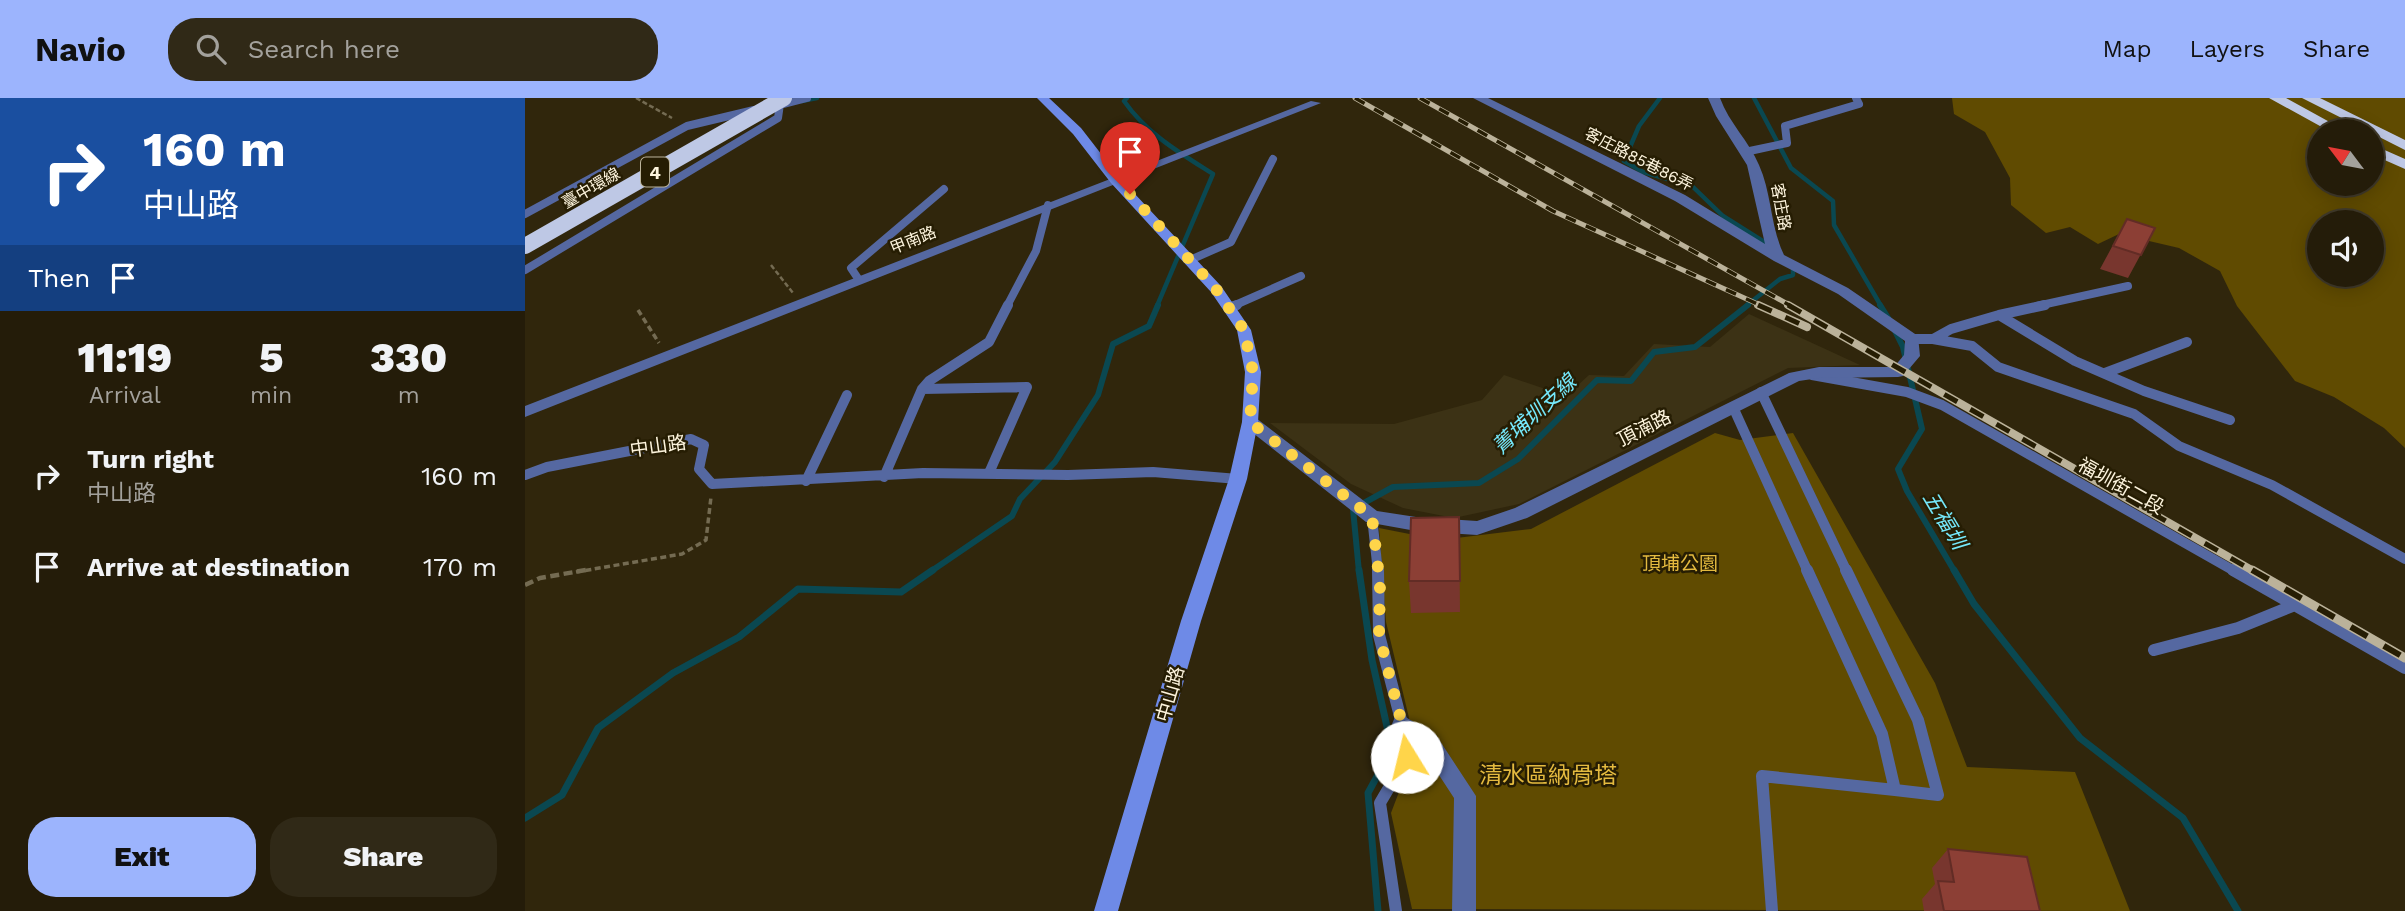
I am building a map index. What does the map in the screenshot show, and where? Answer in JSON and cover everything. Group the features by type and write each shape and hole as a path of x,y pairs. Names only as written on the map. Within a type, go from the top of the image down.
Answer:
{"highway":[{"name":"臺中環線","path":"525,230 759,98"},
{"path":"2276,98 2316,119"},
{"path":"2309,98 2405,145"},
{"name":"臺中環線","path":"525,246 782,101"},
{"path":"2384,154 2405,165"}],"street":[{"path":"1043,98 1066,119"},
{"path":"1052,98 1066,119"},
{"name":"客庄路85巷86弄","path":"1479,98 1680,198 1779,258"},
{"name":"客庄路","path":"1714,98 1723,118 1752,163 1764,197 1767,237 1779,258 1843,291 1913,339"},
{"name":"甲南路","path":"525,412 1048,205 1315,103"},
{"name":"中山路","path":"1066,119 1115,180 1190,260 1229,308 1244,330 1253,372 1250,422 1238,479 1191,621 1107,911"},
{"name":"頂湳路","path":"1250,422 1372,517 1416,524 1477,528 1521,513 1761,392 1806,373 1873,375 1898,372 1912,356 1913,339"},
{"path":"1402,724 1429,742 1465,796 1464,911"}],"lane":[{"path":"527,211 687,126 782,101 807,98"},
{"path":"1745,152 1787,143 1784,126 1859,104 1856,98"},
{"path":"525,270 778,118 782,101"},
{"path":"1190,260 1231,242 1273,159"},
{"path":"859,280 851,268 944,189"},
{"path":"884,477 922,389 989,342 1035,251 1048,205"},
{"path":"1229,308 1301,276"},
{"path":"1933,340 1951,329 1999,315 2128,286"},
{"path":"1999,315 2075,361 2144,391 2230,421"},
{"path":"1913,339 1972,346 1998,367 2029,380 2134,414 2179,446 2273,485 2405,559"},
{"path":"2105,373 2187,342"},
{"name":"福圳街二段","path":"1806,373 1907,392 1942,405 2405,668"},
{"path":"922,389 1027,387 989,473"},
{"path":"1761,392 1918,720 1938,795 1762,776 1772,911"},
{"path":"806,481 847,395"},
{"path":"1733,407 1882,734 1895,790"},
{"name":"中山路","path":"525,475 547,467 691,439 704,445 699,469 712,484"},
{"path":"712,484 923,473 1068,475 1153,472 1238,479"},
{"path":"1372,517 1380,585 1379,635 1402,724 1407,757 1380,803 1397,911"},
{"path":"2154,650 2238,628 2295,605"}],"path":[{"path":"636,98 687,126"},
{"path":"771,265 801,303"},
{"path":"638,310 667,356"},
{"path":"525,585 540,578 682,554 706,540 712,484"}],"shaded area":[{"path":"1749,314 1860,365 1788,368 1519,504 1454,518 1403,508 1351,484 1270,423 1394,424 1482,400 1504,375 1566,396 1589,375 1624,376 1654,344 1710,347"}],"green space":[{"path":"1952,98 2405,98 2405,448 2384,428 2334,397 2295,381 2237,306 2220,271 2179,248 2119,234 2098,244 2070,227 2046,233 2011,205 2010,178 1985,132 1954,114"},
{"name":"清水區納骨塔","path":"1715,433 1740,440 1793,433 1935,683 1967,767 2075,772 2130,911 1412,909 1391,813 1416,747 1386,622 1379,528 1440,540 1531,529"}],"building":[{"path":"2127,219 2155,228 2141,255 2113,246"},
{"path":"1459,517 1460,581 1409,581 1411,518"},
{"path":"1948,849 2027,857 2040,911 1944,911 1938,881 1954,882"}],"waterway":[{"path":"802,101 817,98"},
{"path":"1127,98 1124,101 1133,113 1154,133 1213,174 1157,306"},
{"name":"菁埔圳支線","path":"1660,98 1639,126 1624,161 1643,172 1692,186 1723,216 1769,245"},
{"name":"五福圳","path":"1754,98 1791,168 1833,201 1834,225 1881,306"},
{"name":"菁埔圳支線","path":"1746,306 1780,279 1793,275 1793,265"},
{"path":"930,572 1012,516 1020,499 1055,462 1098,395 1113,344 1149,326 1158,305"},
{"name":"菁埔圳支線","path":"1359,572 1353,509 1393,487 1479,483 1518,459 1597,380 1631,381 1654,352 1695,347 1748,305"},
{"name":"五福圳","path":"1880,305 1890,321"},
{"name":"五福圳","path":"1895,331 1903,347 1922,429 1898,469 1907,491 1955,572"},
{"path":"525,818 562,795 598,728 673,673 739,637 798,589 901,592 933,570"},
{"name":"菁埔圳支線","path":"1359,570 1372,660 1392,749 1368,793 1378,911"},
{"name":"五福圳","path":"1954,570 1974,604 2080,738 2183,818 2238,911"}],"railway":[{"path":"1355,98 1553,211 1762,306"},
{"path":"1420,98 1791,306"},
{"path":"1758,305 1807,327"},
{"path":"1788,305 2255,572"},
{"path":"2252,570 2405,658"}],"route":[{"path":"1130,194 1216,289 1244,330 1253,372 1250,422 1372,517 1380,585 1379,635 1402,724 1407,757"}],"park label":[{"name":"頂埔公園","path":"1680,563"}]}
